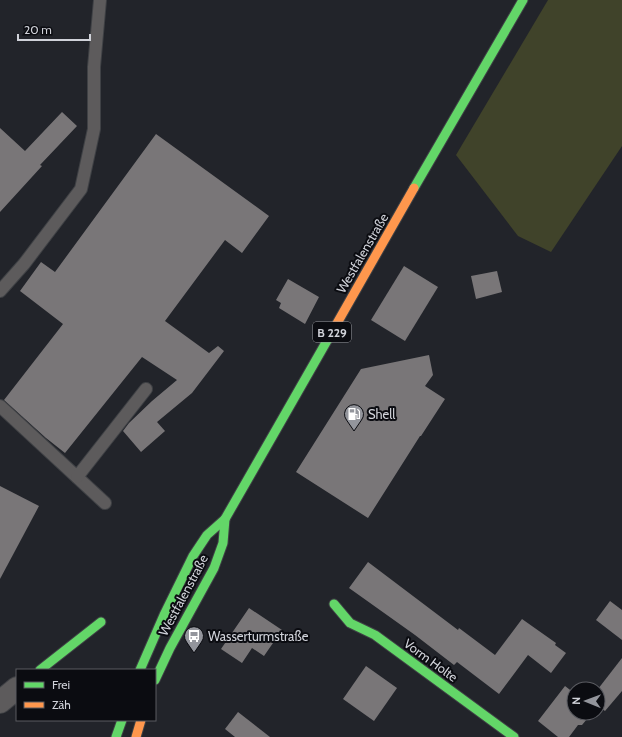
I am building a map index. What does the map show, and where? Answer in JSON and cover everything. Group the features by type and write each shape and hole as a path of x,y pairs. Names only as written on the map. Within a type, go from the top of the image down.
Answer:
{"main road":[{"name":"Westfalenstraße","path":"140,669 192,556 207,536 225,519 523,0"},
{"name":"Westfalenstraße","path":"156,678 170,648 214,568 223,543 225,519"},
{"name":"Vorm Holte","path":"334,604 350,623 375,635 514,737"},
{"path":"41,669 101,622"},
{"path":"116,737 122,721"},
{"path":"136,737 141,721"}],"street":[{"path":"0,702 16,689"}],"lane":[{"path":"0,291 24,264 81,189 94,129 94,67 100,0"},
{"path":"77,477 146,389"},
{"path":"0,406 105,503"}],"green space":[{"path":"548,0 622,0 622,146 551,252 518,236 456,155"}],"building":[{"path":"62,112 77,126 40,165 42,166 0,212 0,128 25,151"},
{"path":"156,134 269,216 242,253 225,240 165,321 209,353 218,346 224,351 192,393 157,422 165,431 141,452 123,431 129,423 152,401 177,380 142,357 65,453 4,400 63,324 20,291 41,262 55,272"},
{"path":"404,266 438,287 405,341 371,320"},
{"path":"497,271 502,292 476,299 471,276"},
{"path":"288,279 319,297 305,324 279,308 281,303 276,300"},
{"name":"Shell","path":"429,355 433,375 425,386 445,399 368,518 296,472 361,369"},
{"path":"0,486 39,506 0,579"},
{"path":"368,562 458,630 459,628 495,655 522,619 556,643 555,645 566,653 551,673 528,655 499,694 457,662 454,665 349,588"},
{"path":"610,601 622,610 622,640 596,620"},
{"path":"249,608 282,630 264,656 252,648 242,663 221,649"},
{"path":"622,658 622,691 606,710 606,681 604,681"},
{"path":"366,666 397,688 374,721 343,699"},
{"path":"565,686 566,721 585,721 582,725 578,725 569,737 558,737 538,721"},
{"path":"238,712 270,737 235,737 225,729"}],"traffic: fast":[{"path":"414,188 523,0"},
{"path":"140,669 164,615 193,556 207,535 225,519 336,325"},
{"path":"156,678 170,648 214,568 223,543 225,519"},
{"path":"334,604 350,623 375,635 514,737"},
{"path":"41,669 101,622"},
{"path":"116,737 122,721"}],"traffic: slow":[{"path":"336,325 414,188"},
{"path":"136,737 141,721"}],"place":[{"name":"Shell","path":"354,431"},
{"name":"Wasserturmstraße","path":"194,653"}]}
